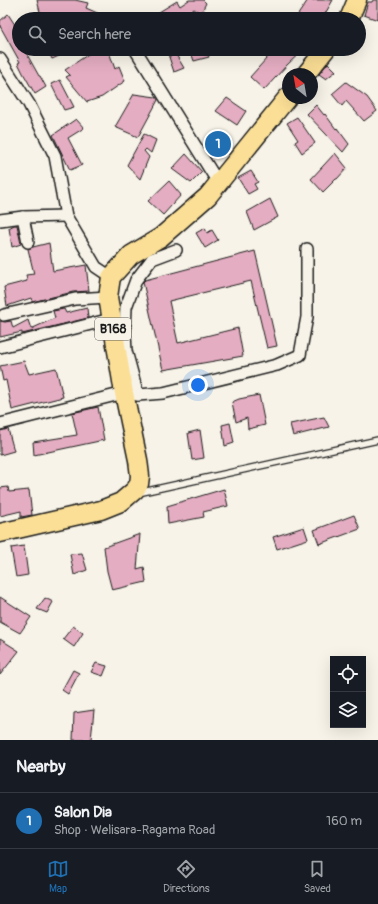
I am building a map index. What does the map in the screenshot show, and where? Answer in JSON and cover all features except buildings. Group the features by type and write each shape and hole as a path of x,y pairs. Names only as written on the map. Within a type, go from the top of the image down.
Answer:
{"main road":[{"path":"352,12 358,0"},
{"path":"311,68 320,56"},
{"path":"111,277 131,255 161,237 203,201 219,184 282,104"},
{"name":"B168","path":"0,533 101,510 121,502 135,490 139,484 140,476 131,394 111,319 108,297 111,277"}],"street":[{"path":"139,56 219,184"},
{"path":"0,59 29,104 55,156 66,216 96,267 111,277"},
{"path":"0,220 23,217 66,216"},
{"path":"23,217 28,242"},
{"path":"0,424 131,394 163,394 277,365 300,355 307,317 308,248"},
{"path":"131,394 125,334 126,307 136,280 152,259 176,250"},
{"path":"4,316 75,299 108,297"},
{"path":"0,346 111,319"}],"lane":[{"path":"129,495 378,440"}],"place":[{"name":"Salon Dia","path":"218,144"}]}
